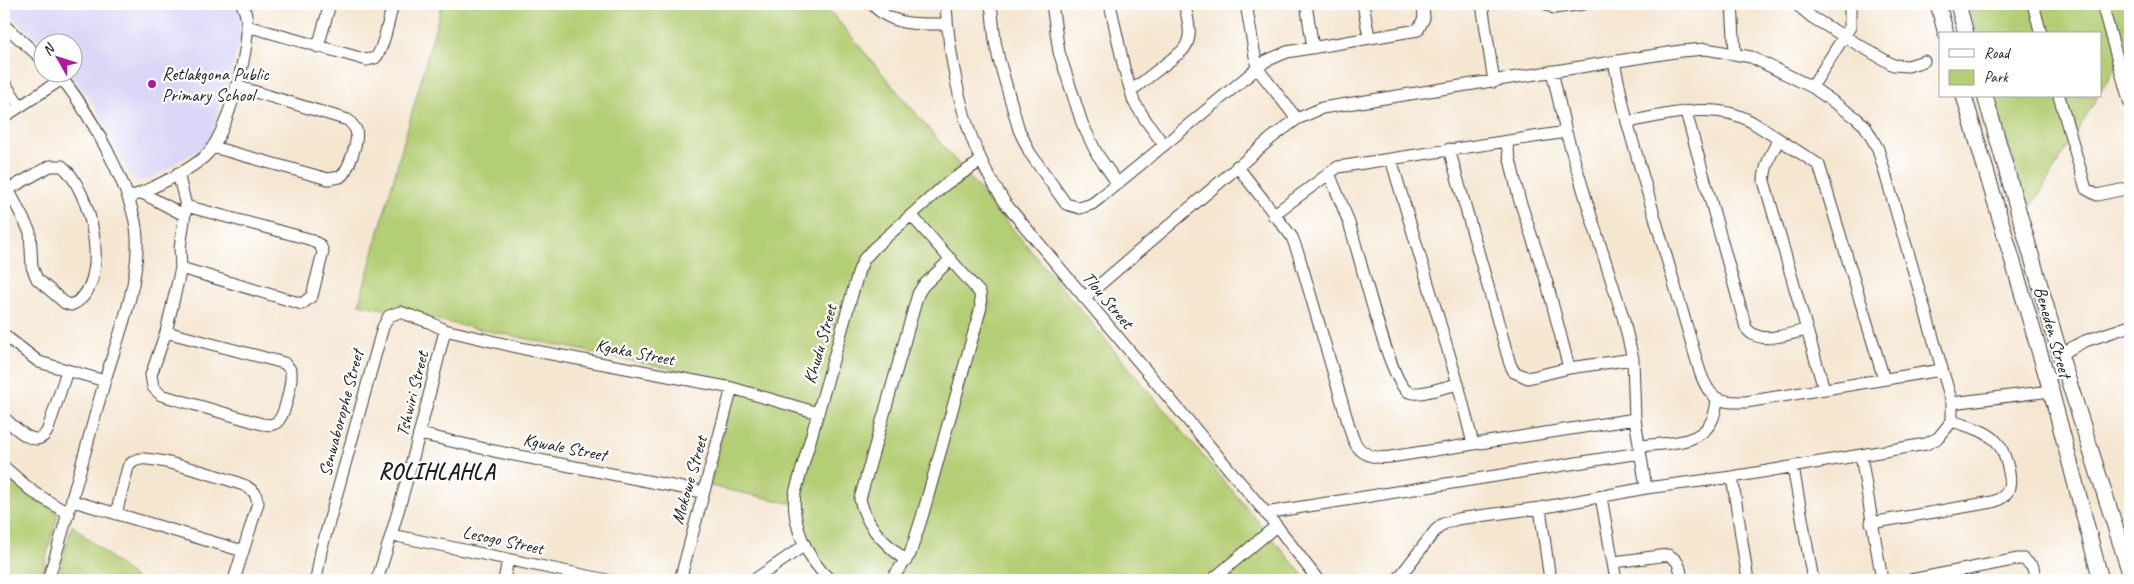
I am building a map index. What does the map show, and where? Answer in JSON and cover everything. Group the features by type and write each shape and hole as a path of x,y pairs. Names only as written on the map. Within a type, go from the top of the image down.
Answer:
{"main road":[{"path":"1938,4 1945,32"},
{"path":"1958,4 1965,32"},
{"name":"Beneden Street","path":"1965,98 2051,391 2101,580"},
{"name":"Beneden Street","path":"1986,98 2060,354 2130,572"}],"street":[{"path":"128,198 178,173 205,156 213,146 230,108 236,86 247,26 242,4"},
{"path":"318,47 330,4"},
{"path":"247,26 367,60 374,58 380,49 393,4"},
{"path":"872,4 884,16 896,21 911,24 947,24"},
{"name":"Tlou Street","path":"946,4 947,24 958,85 981,161 1015,216 1266,513 1318,580"},
{"path":"991,4 995,41 1021,135 1030,154 1066,204 1080,208 1092,204 1118,184 1270,59 1287,52 1418,30 1424,18 1423,4"},
{"path":"1052,4 1057,46 1082,123 1097,154 1118,184"},
{"path":"1110,4 1131,91 1140,113 1164,145"},
{"path":"1131,91 1188,45 1190,38 1185,4"},
{"path":"1246,4 1257,68 1297,118"},
{"path":"1306,4 1313,48"},
{"path":"1363,4 1369,37"},
{"path":"1482,4 1494,82"},
{"path":"1547,4 1554,8 1584,4"},
{"path":"1732,4 1735,53"},
{"path":"1796,4 1813,18 1845,38 1894,65 1908,66 1924,61"},
{"path":"1812,87 1845,38 1851,22 1850,4"},
{"path":"2033,4 2040,32"},
{"path":"2102,4 2130,104"},
{"path":"4,25 32,50"},
{"path":"1084,298 1237,166 1297,118 1315,110 1552,71 1681,51 1706,49 1751,57 1812,87 1865,126 1878,149 1952,403 1952,421 1938,438 1926,444 1861,456 1732,477 1646,488 1540,508 1456,519 1443,524 1428,539 1397,580"},
{"path":"1614,62 1628,122 1700,372 1705,386 1718,400 1729,403 1746,402 1941,370"},
{"path":"1552,71 1566,132 1590,216 1623,317 1633,359 1635,419 1646,488"},
{"path":"4,82 20,106"},
{"path":"4,117 51,82"},
{"path":"48,580 73,501 105,381 122,327 137,264 137,234 128,198 81,103 64,82"},
{"path":"213,146 333,180 344,175 348,167 357,136 354,127 348,120 236,86"},
{"path":"2060,98 2086,189 2097,195 2130,188"},
{"path":"1628,122 1686,112 1716,110 1735,114 1752,122 1819,166 1884,378"},
{"path":"1686,112 1746,328 1750,334 1762,338 1806,330"},
{"path":"1273,215 1338,167 1566,132"},
{"path":"1778,140 1764,170 1764,181 1824,389"},
{"path":"1506,142 1520,198 1546,282 1569,368"},
{"path":"1449,149 1510,364 1514,372 1528,378 1569,368 1633,359"},
{"path":"1391,160 1458,384 1473,444"},
{"name":"Khudu Street","path":"830,580 805,546 797,526 794,506 818,413 861,263 875,247 946,184 981,161"},
{"path":"50,166 62,166 70,175 86,208 95,239 92,277 86,294 78,302 71,305 65,303 37,279 32,267 30,232 6,185 50,166"},
{"path":"1237,166 1292,238 1355,445 1370,457 1379,458 1635,419"},
{"path":"166,332 284,363 291,372 284,411 279,420 275,423 262,424 158,393 153,387 151,375 166,332 181,268 180,248 185,211 178,173"},
{"path":"1329,173 1350,226 1398,382 1413,394 1458,384"},
{"path":"142,192 185,211 309,238 320,245 323,252 312,296 302,304 181,268"},
{"path":"891,580 910,554 981,307 980,293 912,216"},
{"path":"906,561 877,536 863,512 860,500 918,294 923,286 951,259"},
{"name":"Senwaborophe Street","path":"316,580 321,550 387,317 400,312 430,322 445,330"},
{"path":"2060,354 2085,341 2130,326"},
{"name":"Kgaka Street","path":"445,330 525,349 732,388 818,413"},
{"name":"Tshwiri Street","path":"377,580 392,535 420,434 445,330"},
{"path":"4,336 35,360 105,381"},
{"path":"4,418 29,438 37,439 43,436 48,429 67,371"},
{"name":"Mokowe Street","path":"680,580 732,388"},
{"path":"1952,403 2051,391"},
{"path":"1266,513 1689,440 1703,434 1712,421 1718,400"},
{"path":"1871,523 1992,502 2005,495 2009,488 2009,479 2005,458 1999,445 1982,431 1952,421"},
{"name":"Kgwale Street","path":"420,434 494,451 703,492"},
{"path":"1861,456 1882,580"},
{"path":"116,514 127,470 133,461 147,459 246,486 253,490 258,503 234,580"},
{"path":"4,467 33,492 69,514"},
{"path":"1794,467 1813,580"},
{"path":"1732,477 1748,580"},
{"path":"1601,497 1616,580"},
{"path":"73,501 243,551"},
{"path":"1540,508 1550,580"},
{"path":"1212,580 1276,526"},
{"name":"Lesogo Street","path":"392,535 508,560 566,576 607,580"},
{"path":"754,580 805,546"},
{"path":"1614,562 1668,555 1680,565 1682,580"},
{"path":"1911,580 2018,559 2023,559 2032,567 2035,580"},
{"path":"504,580 508,560"}],"shaded area":[{"name":"Retlakgona Public Primary School","path":"4,4 238,4 242,34 211,135 204,146 147,181 137,180 130,174 93,102 76,82 82,82 82,32 32,32 32,35 4,11"}],"green space":[{"path":"442,4 824,4 1307,580 831,580 805,547 795,504 710,486 735,382 359,304"},
{"path":"1968,4 2130,4 2130,44 2102,90 2102,32 1976,32"},
{"path":"1995,98 2097,98 2028,213"},
{"path":"4,468 58,514 40,580 4,580"},
{"path":"72,525 137,580 57,580"}],"place":[{"name":"Retlakgona Public Primary School","path":"152,84"}],"district":[{"name":"ROLIHLAHLA","path":"437,471"}]}
